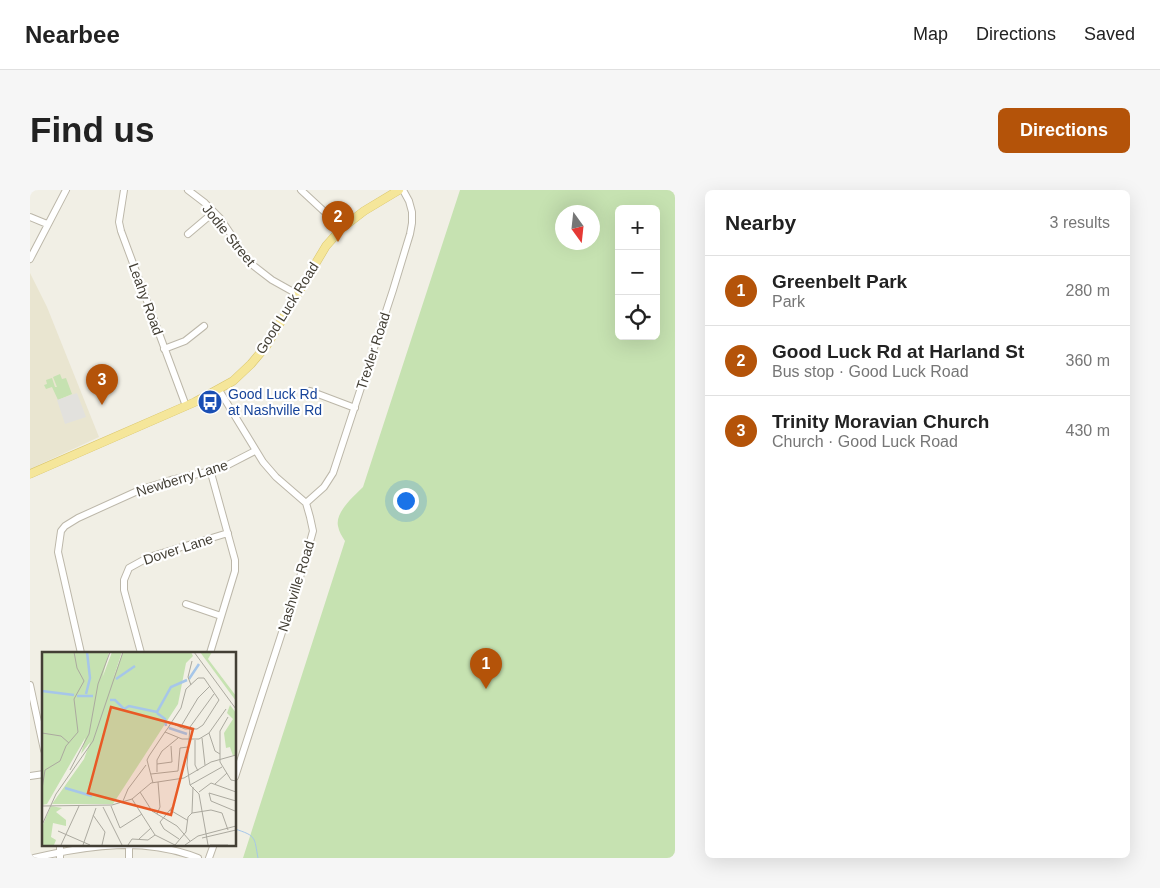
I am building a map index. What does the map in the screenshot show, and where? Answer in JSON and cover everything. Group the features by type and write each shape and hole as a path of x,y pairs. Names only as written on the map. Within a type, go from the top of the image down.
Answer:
{"main road":[{"name":"Good Luck Road","path":"30,474 186,406 219,390 243,372 263,350 278,329 326,246 342,228 371,206 401,190"}],"street":[{"path":"30,259 66,190"},
{"name":"Leahy Road","path":"124,190 119,212 119,225 186,406"},
{"name":"Jodie Street","path":"188,190 214,212 250,263 272,280 297,294"},
{"path":"301,190 342,228"},
{"name":"Trexler Road","path":"306,503 324,487 333,472 393,290 412,224 411,206 401,190"},
{"path":"188,234 214,212"},
{"path":"30,217 47,224"},
{"path":"164,349 185,341 204,326"},
{"path":"219,390 255,450 276,477 306,503"},
{"path":"310,391 355,408"},
{"name":"Newberry Lane","path":"81,652 58,552 61,531 65,526 78,518 142,489 171,480 211,472 231,464 255,450"},
{"path":"210,652 235,571 234,551 211,472"},
{"name":"Nashville Road","path":"236,774 312,539 312,525 306,503"},
{"name":"Dover Lane","path":"141,652 124,590 124,580 128,568 149,557 228,533"},
{"path":"186,604 221,616"},
{"path":"30,685 41,718"},
{"path":"34,858 61,855 95,846"},
{"path":"138,846 172,850 198,858"},
{"path":"209,858 213,846"}],"shaded area":[{"path":"30,273 47,307 99,437 30,469"},
{"path":"77,393 86,417 65,424 57,400"}],"green space":[{"path":"460,190 675,190 675,858 243,858 345,541 338,528 338,521 339,515 363,487"},
{"path":"60,374 62,379 66,378 72,394 58,400 52,387 46,389 44,385 47,384 46,380 52,378 55,387 57,387 53,377"}],"waterway":[{"path":"236,829 253,838 258,858"}],"place":[{"name":"Good Luck Rd at Harland St","path":"338,242"},
{"name":"Good Luck Rd at Nashville Rd","path":"210,402"},
{"name":"Trinity Moravian Church","path":"102,405"},
{"name":"Greenbelt Park","path":"486,689"}]}
